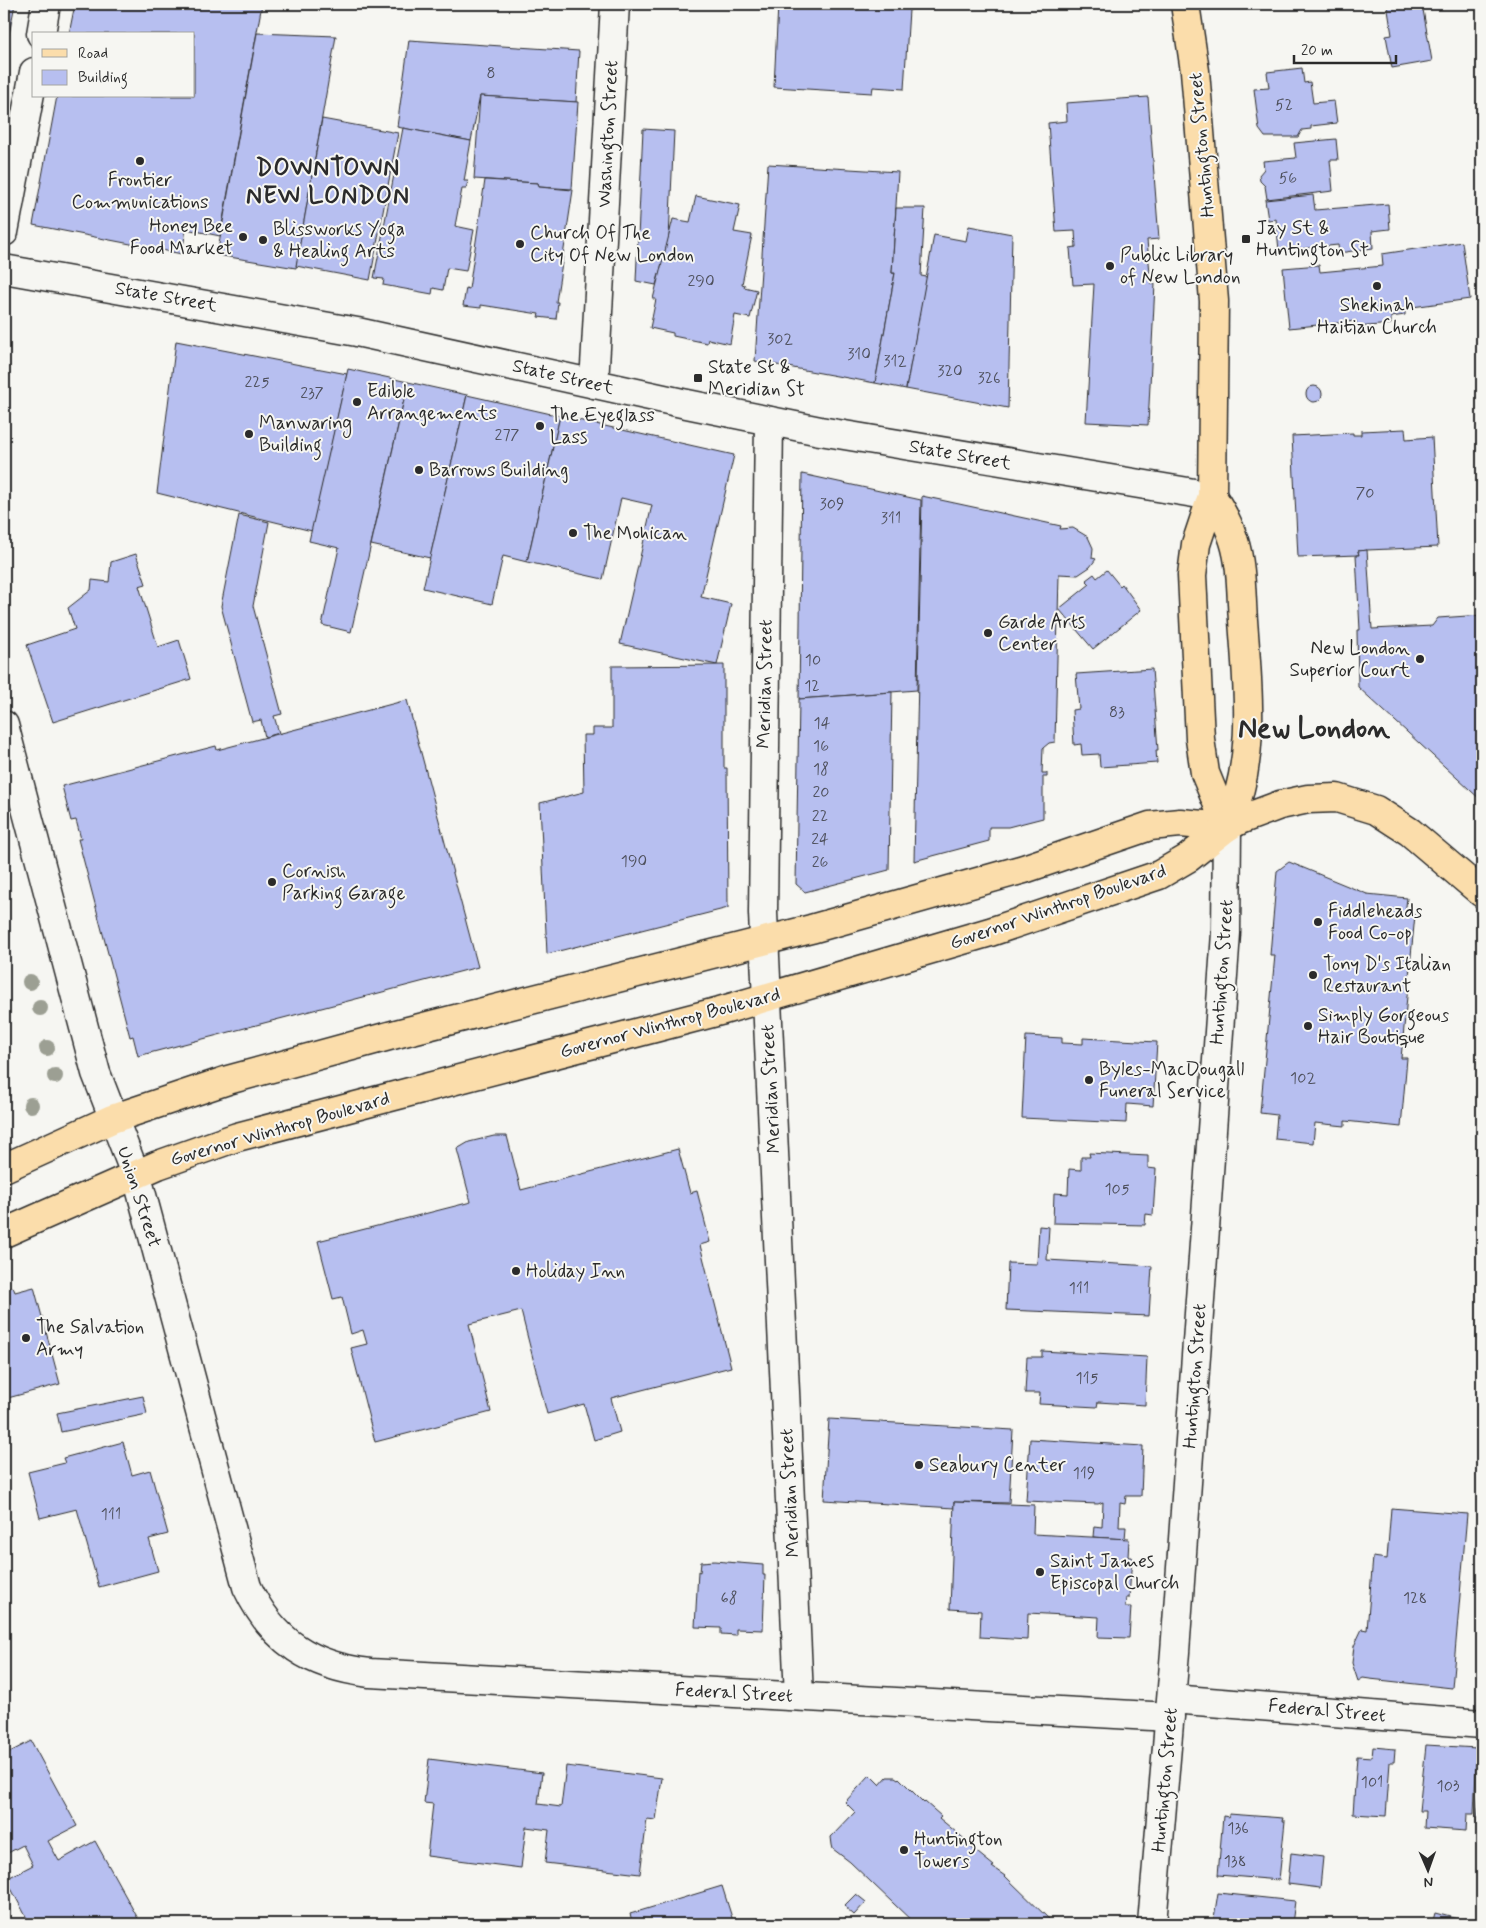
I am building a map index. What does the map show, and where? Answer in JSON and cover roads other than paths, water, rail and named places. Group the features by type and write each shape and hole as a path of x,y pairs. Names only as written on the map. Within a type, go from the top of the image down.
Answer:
{"main road":[{"name":"Huntington Street","path":"1185,4 1196,80 1214,301 1212,496 1200,527 1192,564 1196,651 1202,762 1227,827"},
{"name":"Huntington Street","path":"1212,496 1227,523 1239,561 1249,719 1246,770 1235,810 1227,827"},
{"name":"Governor Winthrop Boulevard","path":"4,1232 194,1151 278,1126 767,998 990,932 1143,881 1177,866 1227,827 1267,809 1308,799 1337,798 1357,803 1394,820 1482,893"},
{"path":"4,1168 112,1119 181,1094 266,1069 400,1033 764,941 1024,869 1150,826 1180,823 1227,827"}],"street":[{"path":"41,32 46,4"},
{"name":"Washington Street","path":"594,384 615,4"},
{"path":"4,232 32,83"},
{"name":"State Street","path":"4,269 357,332 769,421 1016,465 1212,496"},
{"name":"Meridian Street","path":"769,421 763,853 764,941 800,1696"},
{"name":"Union Street","path":"4,725 96,1073 151,1226 248,1587 257,1608 270,1625 286,1642 301,1652"},
{"name":"Huntington Street","path":"1152,1924 1171,1708 1227,916 1227,827"},
{"name":"Federal Street","path":"301,1652 325,1665 348,1671 370,1673 800,1696 1171,1708 1482,1724"}],"place":[{"name":"Frontier Communications","path":"140,161"},
{"name":"Honey Bee Food Market","path":"243,237"},
{"name":"Jay St & Huntington St","path":"1246,239"},
{"name":"Blissworks Yoga & Healing Arts","path":"263,240"},
{"name":"Church Of The City Of New London","path":"520,244"},
{"name":"Public Library of New London","path":"1110,266"},
{"name":"Shekinah Haitian Church","path":"1377,286"},
{"name":"State St & Meridian St","path":"698,378"},
{"name":"Edible Arrangements","path":"357,402"},
{"name":"The Eyeglass Lass","path":"540,426"},
{"name":"Manwaring Building","path":"249,434"},
{"name":"Barrows Building","path":"419,470"},
{"name":"The Mohican","path":"573,533"},
{"name":"Garde Arts Center","path":"988,633"},
{"name":"New London Superior Court","path":"1420,659"},
{"name":"Cornish Parking Garage","path":"272,882"},
{"name":"Fiddleheads Food Co-op","path":"1318,922"},
{"name":"Tony D's Italian Restaurant","path":"1313,975"},
{"name":"Simply Gorgeous Hair Boutique","path":"1308,1026"},
{"name":"Byles-MacDougall Funeral Service","path":"1089,1080"},
{"name":"Holiday Inn","path":"516,1271"},
{"name":"The Salvation Army","path":"26,1338"},
{"name":"Seabury Center","path":"919,1465"},
{"name":"Saint James Episcopal Church","path":"1040,1572"},
{"name":"Huntington Towers","path":"904,1850"}],"district":[{"name":"DOWNTOWN NEW LONDON","path":"328,182"},
{"name":"New London","path":"1314,729"}]}
